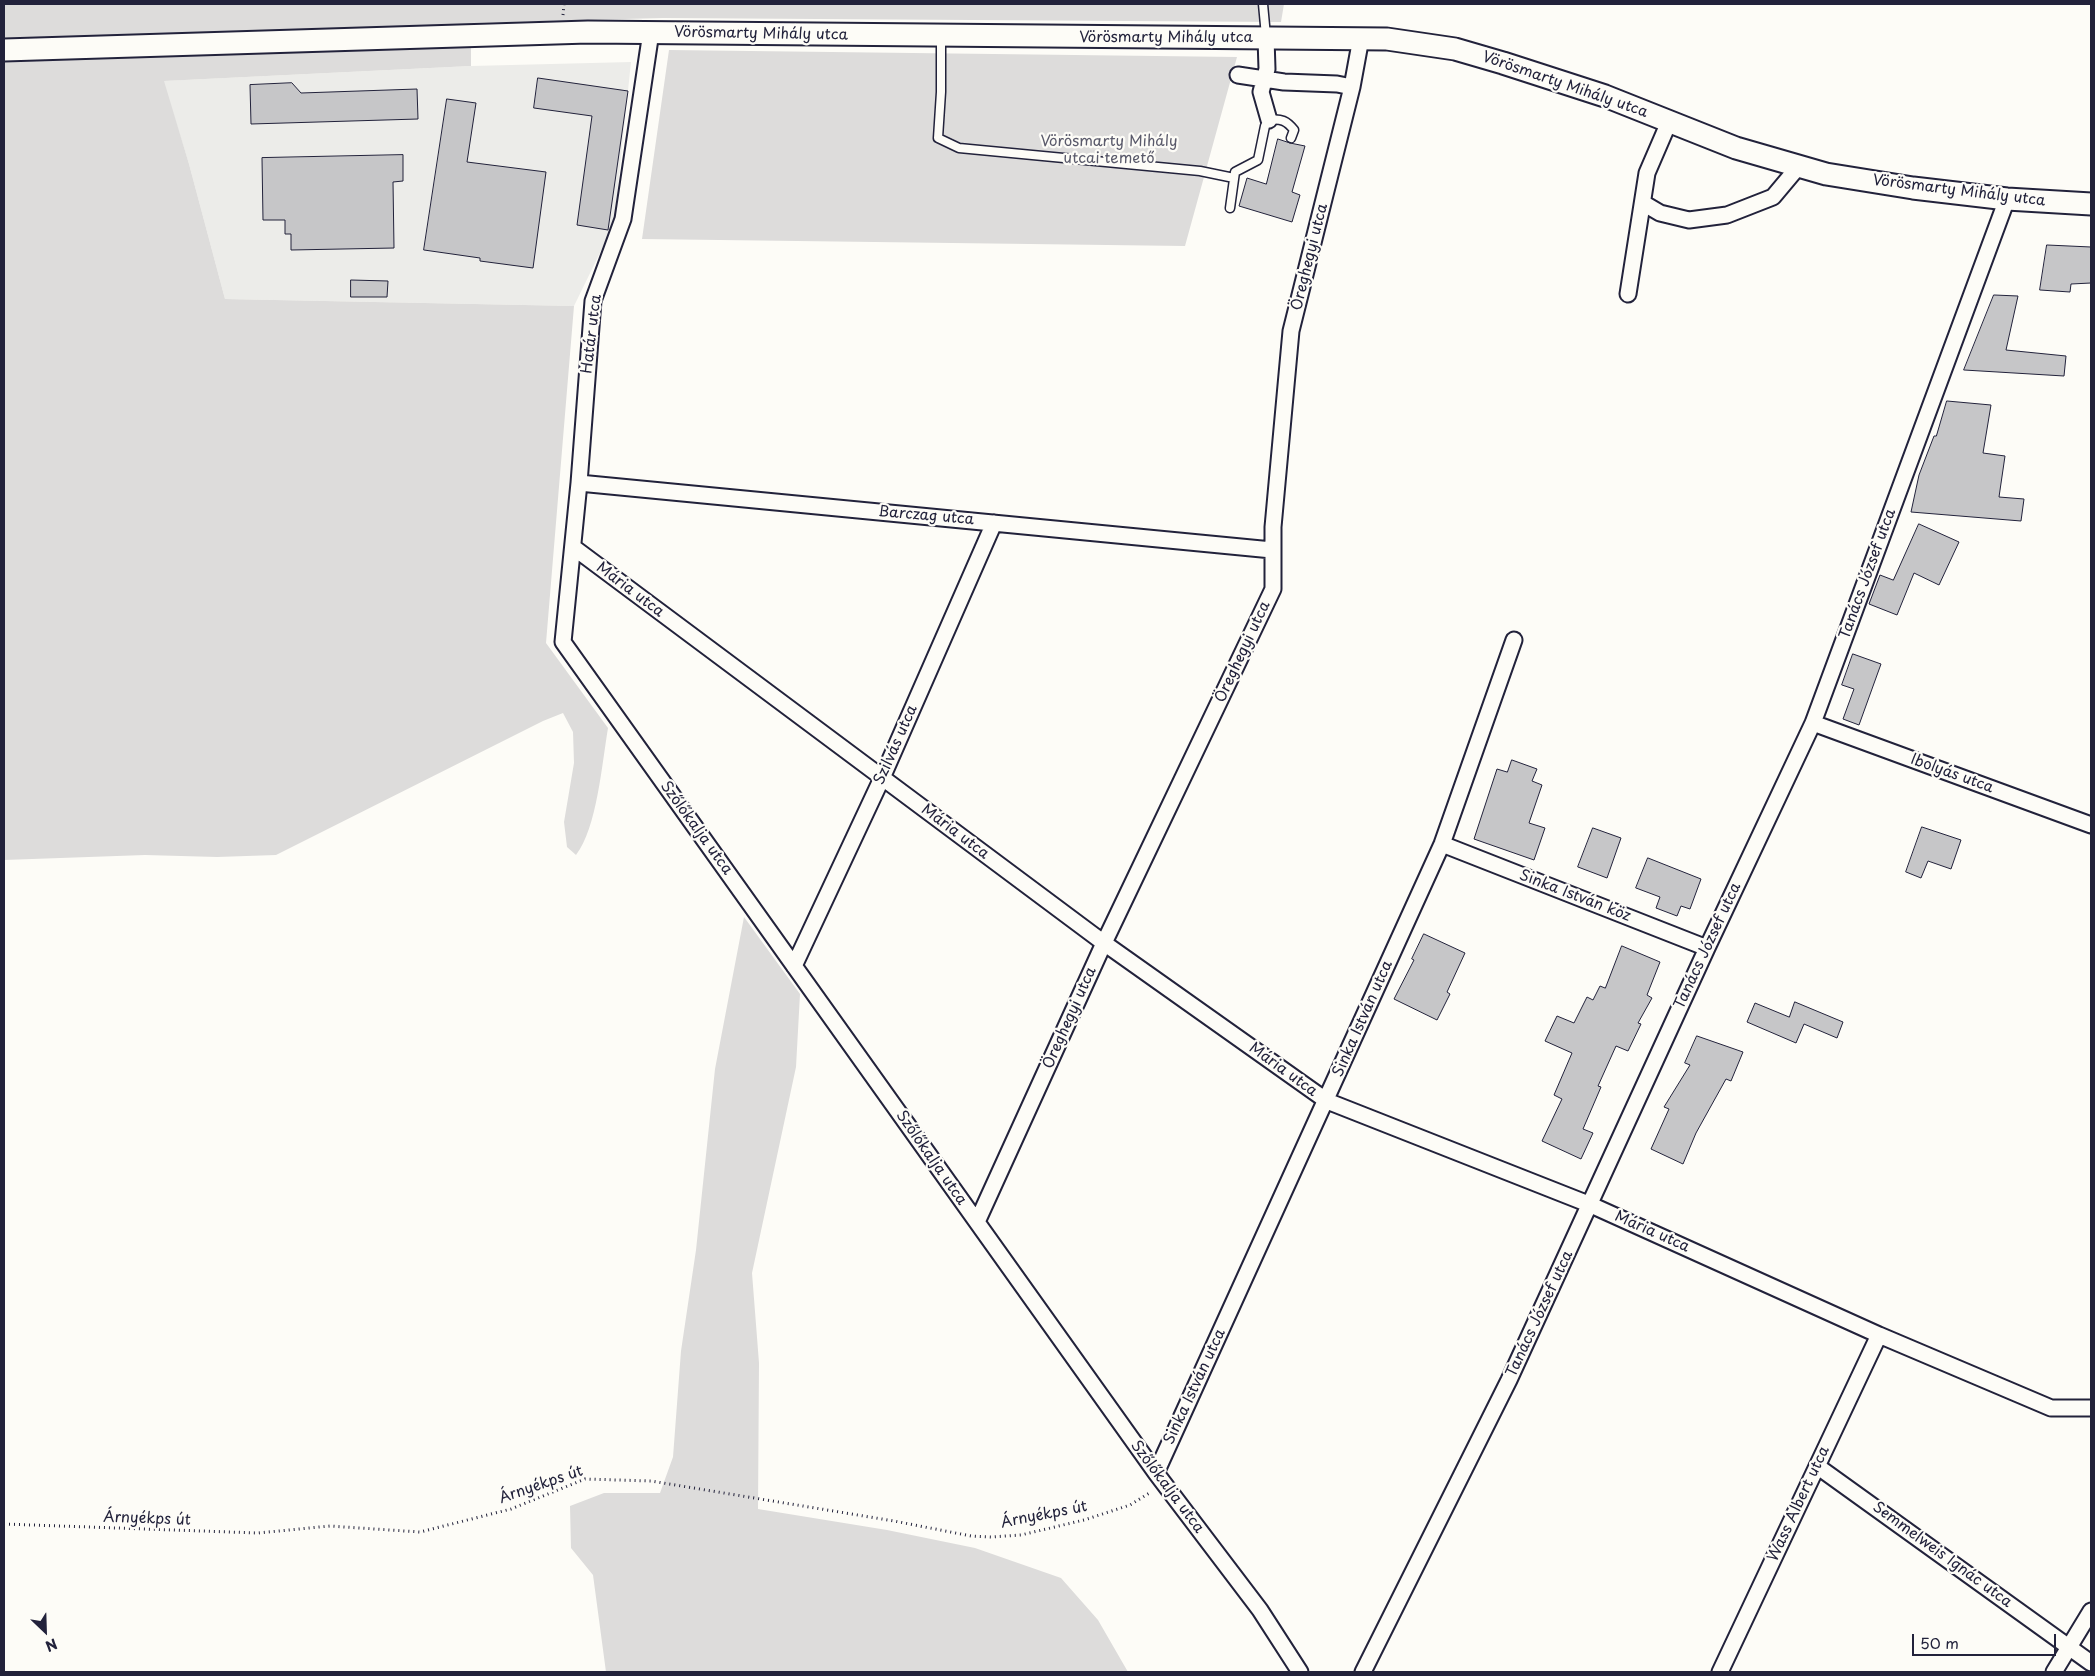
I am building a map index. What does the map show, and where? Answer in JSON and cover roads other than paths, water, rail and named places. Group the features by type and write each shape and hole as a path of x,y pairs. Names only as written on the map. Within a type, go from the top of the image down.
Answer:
{"main road":[{"name":"Vörösmarty Mihály utca","path":"4,50 651,32 941,37 1387,39 1455,50 1605,96 1736,148 1826,174 1913,188 2007,199 2091,204"}],"street":[{"name":"Határ utca","path":"563,642 579,483 593,301 622,218 651,32"},
{"path":"1266,38 1267,69 1261,92 1270,120"},
{"name":"Öreghegyi utca","path":"977,1222 1104,943 1273,589 1272,550 1286,368 1291,331 1352,87 1361,38"},
{"path":"1238,75 1352,87"},
{"path":"1628,294 1647,173 1669,122"},
{"path":"1643,203 1660,213 1689,220 1727,215 1773,197 1799,166"},
{"name":"Tanács József utca","path":"1363,1672 1509,1380 1707,948 1813,723 2007,199"},
{"name":"Barczag utca","path":"579,483 1272,550"},
{"name":"Szilvás utca","path":"794,966 882,778 994,523"},
{"name":"Mária utca","path":"573,547 1104,943 1327,1101 1591,1204 1879,1335 2051,1408 2091,1408"},
{"name":"Sinka István utca","path":"1160,1478 1442,844 1514,640"},
{"name":"Szőlőkalja utca","path":"563,642 1160,1478 1260,1610 1300,1672"},
{"name":"Ibolyás utca","path":"1813,723 2091,825"},
{"name":"Sinka István köz","path":"1442,844 1707,948"},
{"name":"Wass Albert utca","path":"1720,1672 1879,1335"},
{"name":"Semmelweis Ignác utca","path":"1817,1466 2091,1663"},
{"path":"2054,1672 2091,1611"}],"lane":[{"path":"1263,4 1266,38"},
{"path":"941,37 941,92 938,138 959,148 1200,171 1234,178"},
{"path":"1230,208 1235,172 1258,160 1265,126 1270,120 1278,118 1289,123 1294,130 1291,138"}],"park label":[{"name":"Vörösmarty Mihály utcai temető","path":"1109,150"}]}
